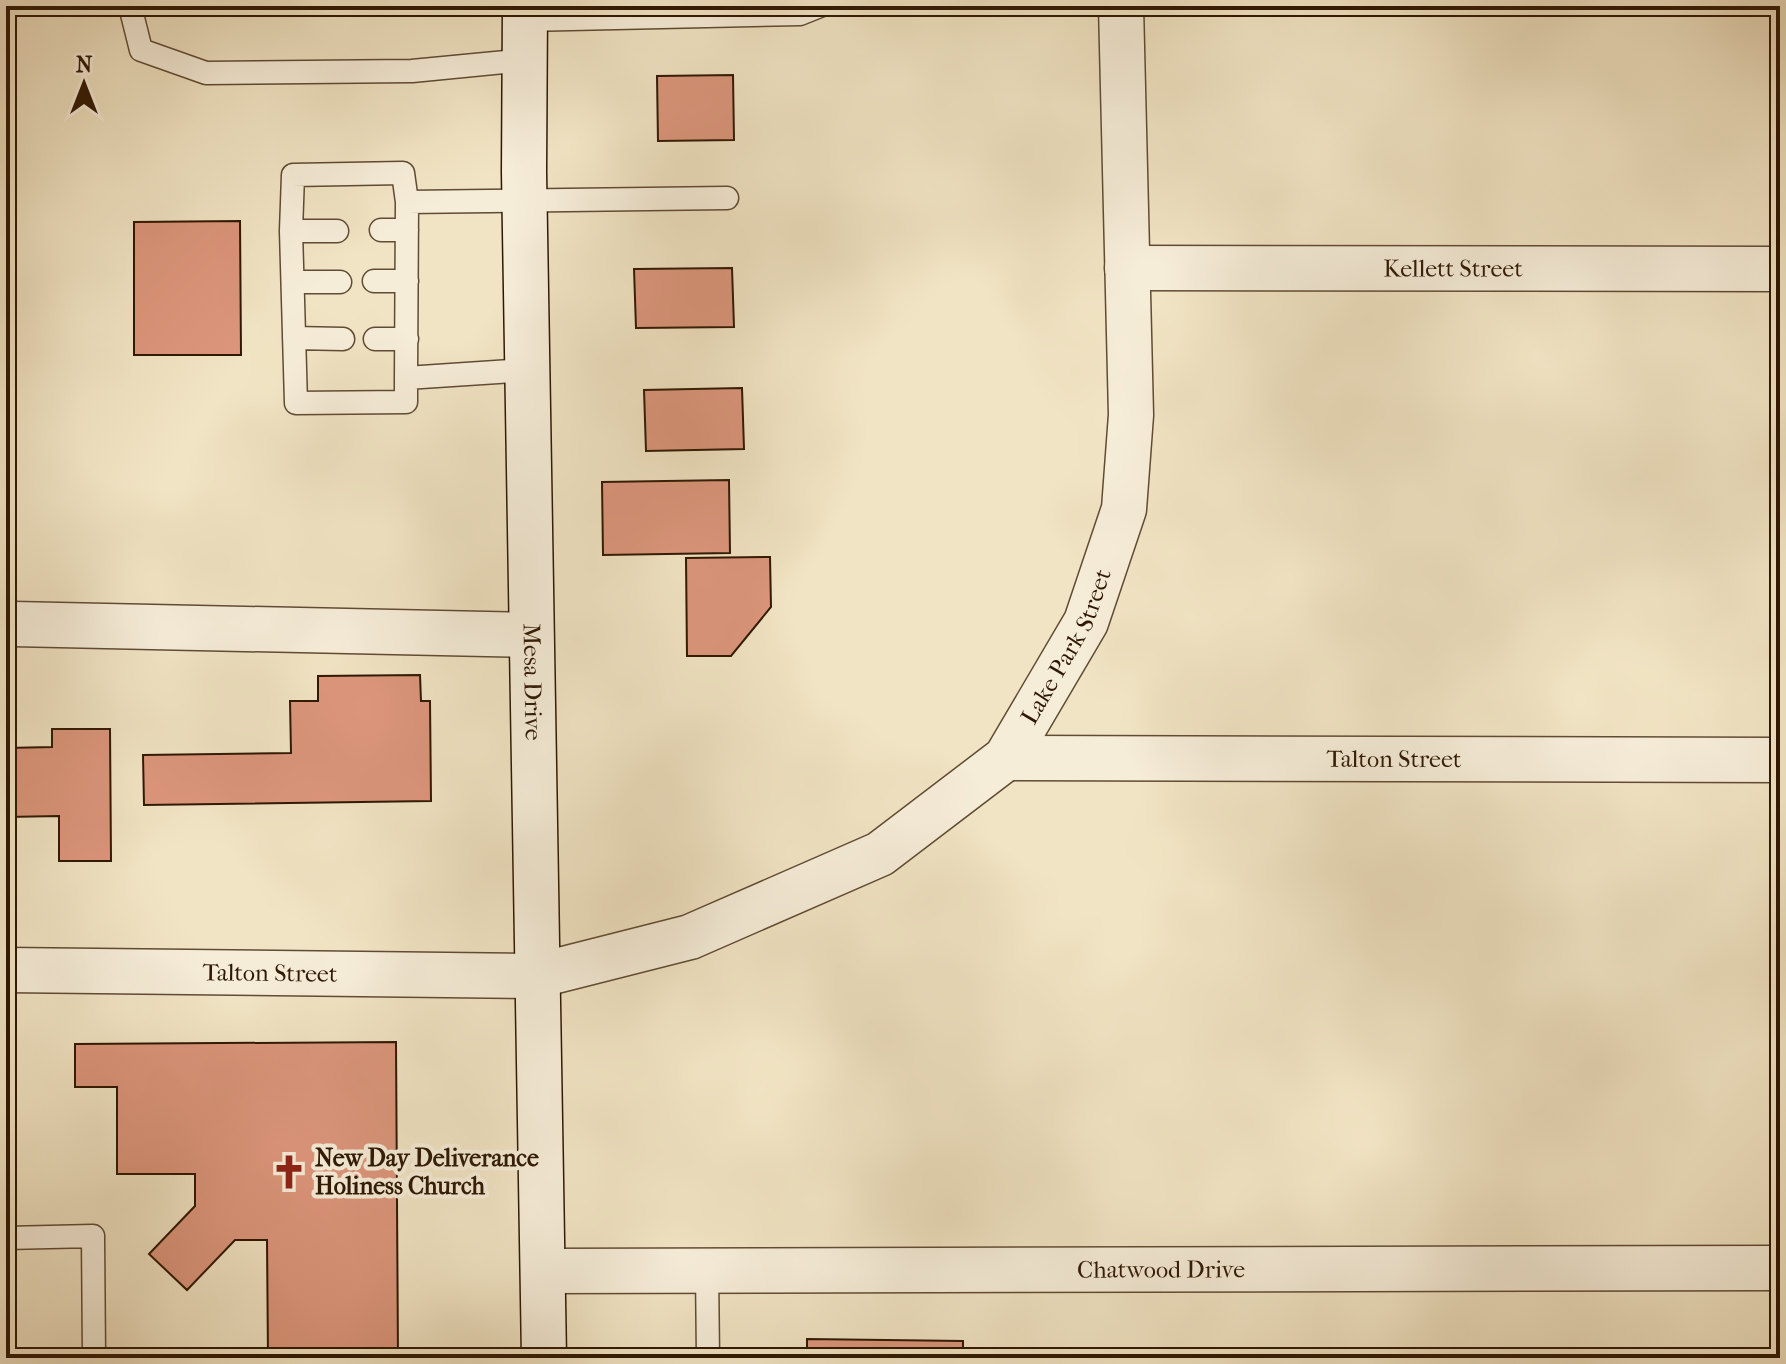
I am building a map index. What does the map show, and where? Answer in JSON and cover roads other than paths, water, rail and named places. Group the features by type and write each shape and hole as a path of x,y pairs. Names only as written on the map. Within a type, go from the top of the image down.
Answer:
{"street":[{"name":"Lake Park Street","path":"536,976 690,937 880,854 1006,758 1086,622 1124,509 1131,415 1121,6"},
{"name":"Mesa Drive","path":"525,29 527,370 544,1358"},
{"name":"Kellett Street","path":"1127,268 1780,269"},
{"path":"13,624 531,635"},
{"name":"Talton Street","path":"1006,758 1780,760"},
{"name":"Talton Street","path":"6,970 536,976"},
{"name":"Chatwood Drive","path":"543,1271 1780,1268"}],"lane":[{"path":"130,6 141,50 206,73 412,71 525,29 800,14 820,6"},
{"path":"403,173 407,230 406,402 296,403 291,231 293,175 403,173"},
{"path":"407,202 727,198"},
{"path":"381,230 407,230"},
{"path":"291,231 337,231"},
{"path":"374,281 407,281"},
{"path":"293,282 340,282"},
{"path":"294,338 343,339"},
{"path":"375,339 407,339"},
{"path":"406,378 527,370"},
{"path":"6,1238 93,1236 94,1358"},
{"path":"707,1270 708,1358"}],"place":[{"name":"New Day Deliverance Holiness Church","path":"289,1172"}]}
